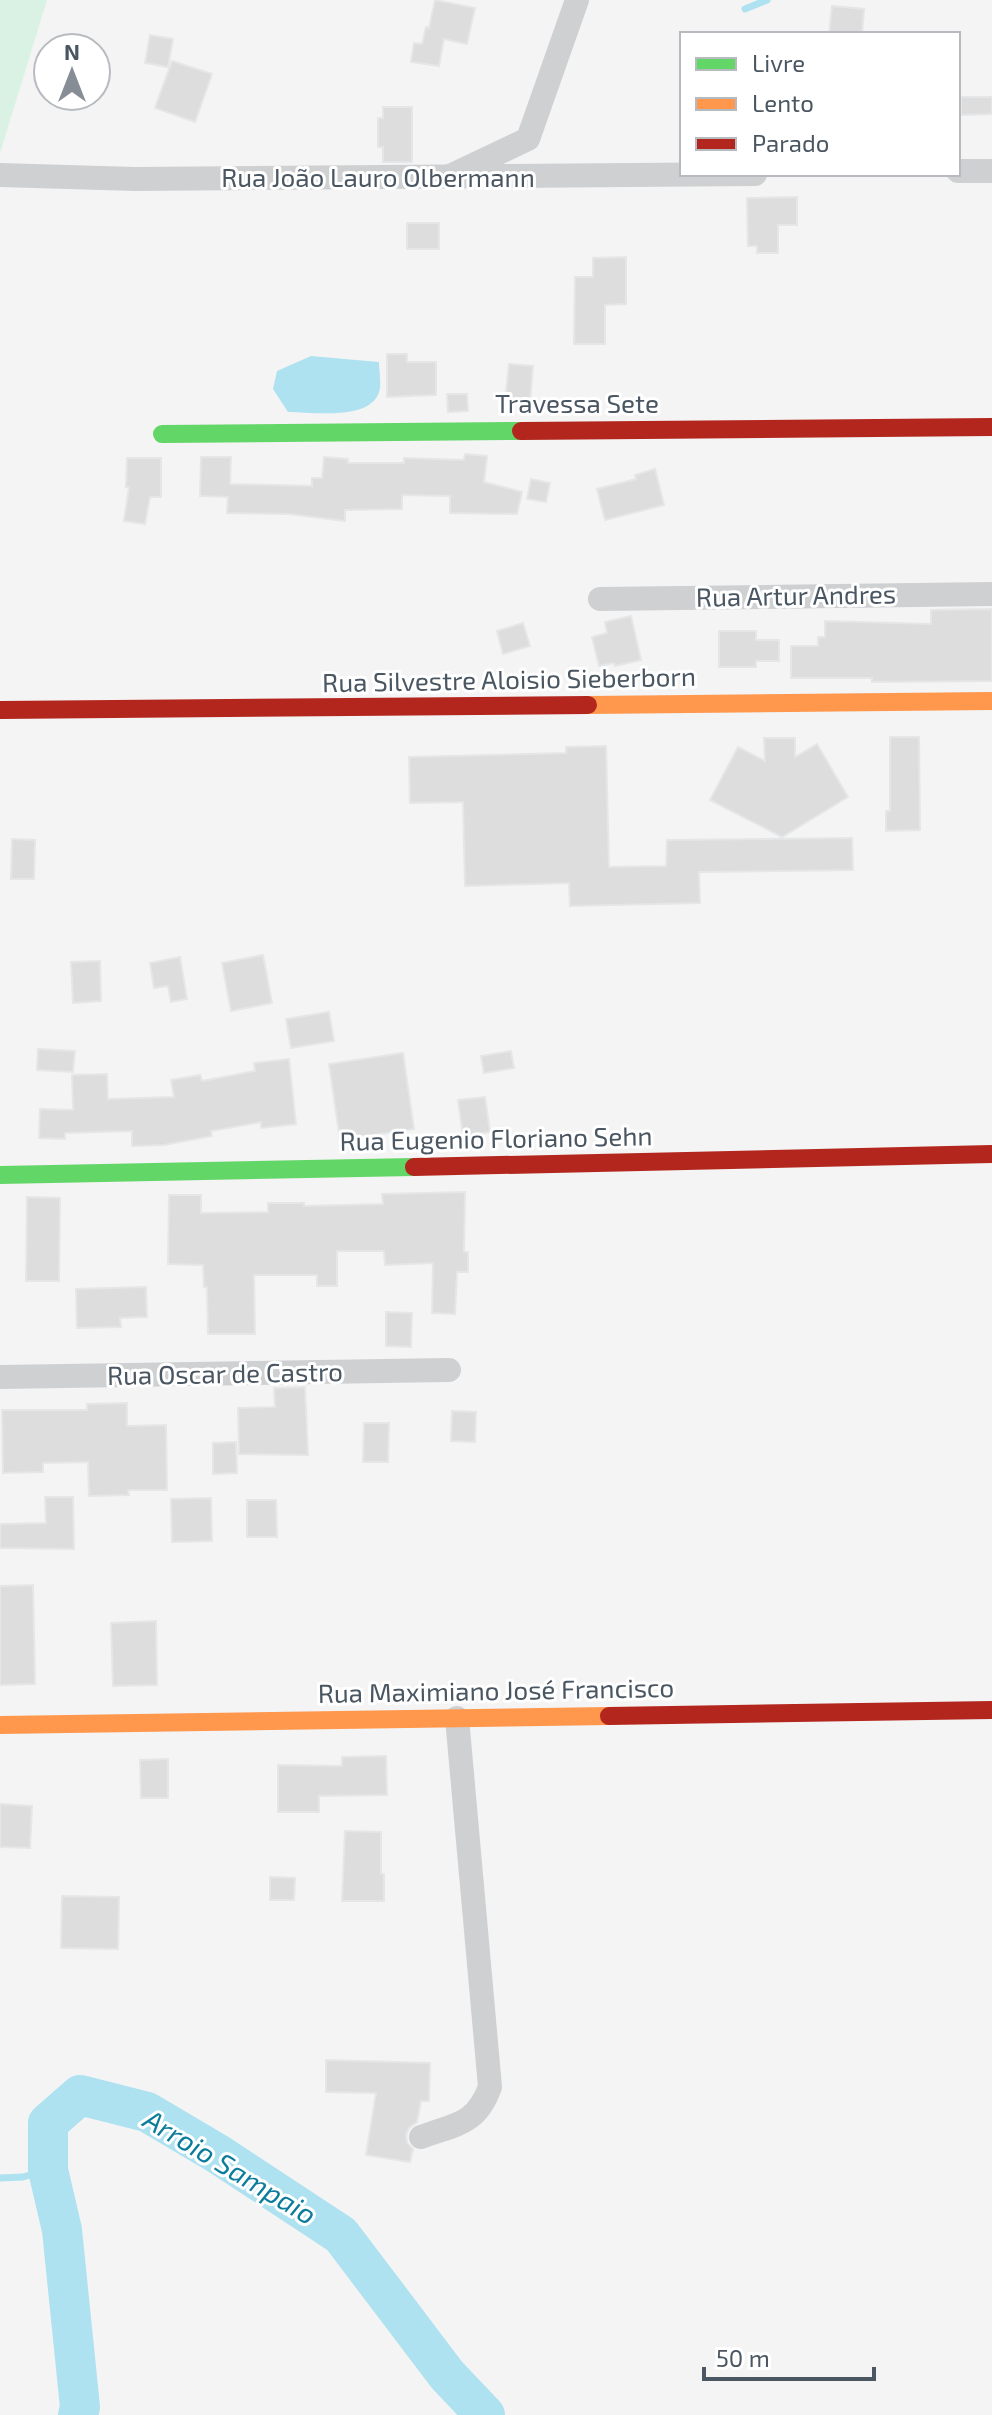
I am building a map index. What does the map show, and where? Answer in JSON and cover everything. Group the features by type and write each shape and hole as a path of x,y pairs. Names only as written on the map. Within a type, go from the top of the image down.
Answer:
{"street":[{"path":"446,178 528,139 577,0"},
{"path":"960,171 992,171"},
{"name":"Rua João Lauro Olbermann","path":"0,175 135,179 680,175"},
{"name":"Travessa Sete","path":"162,434 992,427"},
{"name":"Rua Artur Andres","path":"600,599 992,594"},
{"name":"Rua Silvestre Aloisio Sieberborn","path":"0,710 992,701"},
{"name":"Rua Eugenio Floriano Sehn","path":"0,1175 992,1154"},
{"name":"Rua Oscar de Castro","path":"0,1377 449,1370"},
{"name":"Rua Maximiano José Francisco","path":"0,1725 992,1710"},
{"path":"421,2137 465,2121 482,2108 490,2087 457,1718"}],"green space":[{"path":"0,0 47,0 37,32 32,32 32,49 0,153"}],"water":[{"path":"311,356 379,362 380,388 376,399 355,411 288,412 273,389 277,371"}],"building":[{"path":"435,0 475,8 467,44 444,39 439,66 411,62 414,43 422,44 426,27 429,28"},
{"path":"832,6 864,9 862,32 829,32"},
{"path":"150,35 173,39 168,67 145,63"},
{"path":"172,61 212,74 195,122 155,108"},
{"path":"961,97 992,97 992,114 961,115"},
{"path":"383,107 412,107 412,162 383,162 383,147 378,147 378,118 383,118"},
{"path":"797,197 797,225 778,225 778,253 757,253 757,246 748,246 747,198"},
{"path":"407,223 439,223 439,249 407,249"},
{"path":"626,257 626,304 605,305 605,344 574,344 575,277 593,277 593,258"},
{"path":"387,354 407,354 407,362 436,362 436,395 387,397"},
{"path":"509,364 533,366 530,402 505,400"},
{"path":"447,394 467,394 468,411 448,412"},
{"path":"465,454 487,456 484,482 522,492 517,514 450,513 450,496 402,495 402,509 345,510 345,521 290,514 227,513 228,497 200,496 201,457 231,457 230,484 312,486 312,478 322,478 324,457 348,459 348,463 404,463 404,458 464,460"},
{"path":"127,458 161,458 161,497 150,497 145,524 124,521 129,487 126,487"},
{"path":"655,469 664,505 605,520 597,489 636,479 635,475"},
{"path":"531,479 550,483 546,502 527,499"},
{"path":"992,609 992,681 872,682 872,678 791,678 791,646 818,646 818,637 825,637 825,621 931,624 931,610"},
{"path":"631,616 641,660 599,666 592,637 607,633 605,622"},
{"path":"523,623 530,646 503,654 497,631"},
{"path":"719,631 756,631 756,640 779,640 779,661 756,661 756,667 719,667"},
{"path":"890,737 919,737 920,830 886,831 886,811 890,811"},
{"path":"764,738 795,738 795,757 817,744 848,797 782,837 710,800 738,747 765,761"},
{"path":"606,746 609,867 666,866 667,840 852,838 853,870 699,872 700,903 570,906 569,883 465,886 463,802 410,803 409,757 566,753 566,747"},
{"path":"12,839 35,840 34,879 11,879"},
{"path":"263,955 272,1003 231,1011 222,963"},
{"path":"180,957 187,999 171,1002 168,986 154,988 150,963"},
{"path":"100,961 101,1001 73,1003 71,962"},
{"path":"329,1012 334,1041 291,1048 286,1019"},
{"path":"38,1049 75,1051 73,1072 37,1070"},
{"path":"511,1051 514,1068 484,1073 481,1056"},
{"path":"403,1053 414,1129 340,1140 329,1064"},
{"path":"289,1059 296,1124 261,1128 261,1122 211,1131 212,1136 164,1145 132,1146 132,1131 65,1133 65,1139 39,1138 40,1109 73,1110 72,1075 107,1074 108,1099 174,1097 171,1080 200,1075 202,1081 255,1071 254,1063"},
{"path":"485,1097 490,1132 463,1136 458,1100"},
{"path":"465,1192 464,1252 468,1252 468,1272 457,1272 455,1314 432,1313 433,1263 385,1265 384,1251 337,1251 337,1286 317,1286 317,1275 254,1275 255,1334 208,1334 203,1265 168,1264 169,1195 201,1195 201,1213 268,1212 268,1203 304,1203 304,1206 383,1204 382,1194"},
{"path":"27,1197 60,1198 59,1281 26,1281"},
{"path":"146,1287 147,1317 120,1318 121,1327 77,1328 76,1289"},
{"path":"386,1312 412,1313 411,1347 386,1346"},
{"path":"305,1387 308,1455 239,1454 238,1408 275,1407 274,1388"},
{"path":"127,1403 127,1426 166,1425 167,1490 128,1490 129,1495 89,1496 88,1462 43,1463 43,1472 3,1473 2,1410 87,1410 87,1404"},
{"path":"452,1411 476,1412 475,1442 451,1441"},
{"path":"364,1423 389,1423 388,1462 363,1462"},
{"path":"236,1442 237,1473 213,1474 213,1443"},
{"path":"45,1497 73,1497 74,1549 0,1548 0,1524 46,1523"},
{"path":"211,1498 212,1541 172,1542 171,1499"},
{"path":"247,1500 276,1500 277,1537 247,1537"},
{"path":"33,1585 35,1684 0,1685 0,1586"},
{"path":"156,1621 157,1685 113,1686 111,1623"},
{"path":"386,1756 387,1795 319,1796 319,1812 278,1812 278,1765 342,1766 342,1757"},
{"path":"168,1759 168,1798 141,1798 140,1760"},
{"path":"0,1804 32,1806 30,1848 0,1847"},
{"path":"345,1831 381,1832 384,1901 342,1901"},
{"path":"270,1877 295,1878 294,1900 270,1900"},
{"path":"62,1896 119,1897 118,1949 61,1948"},
{"path":"326,2060 430,2063 429,2101 421,2101 417,2122 406,2135 407,2143 413,2149 410,2162 366,2155 376,2093 326,2092"}],"waterway":[{"path":"745,9 767,0"},
{"name":"Arroio Sampaio","path":"78,2415 80,2407 62,2230 48,2170 48,2123 80,2095 147,2112 218,2154 341,2235 447,2375 485,2415"},
{"path":"0,2178 23,2177 48,2170"}],"traffic: fast":[{"path":"162,434 521,431"},
{"path":"0,1175 414,1167"}],"traffic: slow":[{"path":"588,705 992,701"},
{"path":"0,1725 609,1716"}],"traffic: jam":[{"path":"521,431 992,427"},
{"path":"0,710 588,705"},
{"path":"414,1167 992,1154"},
{"path":"609,1716 992,1710"}]}
